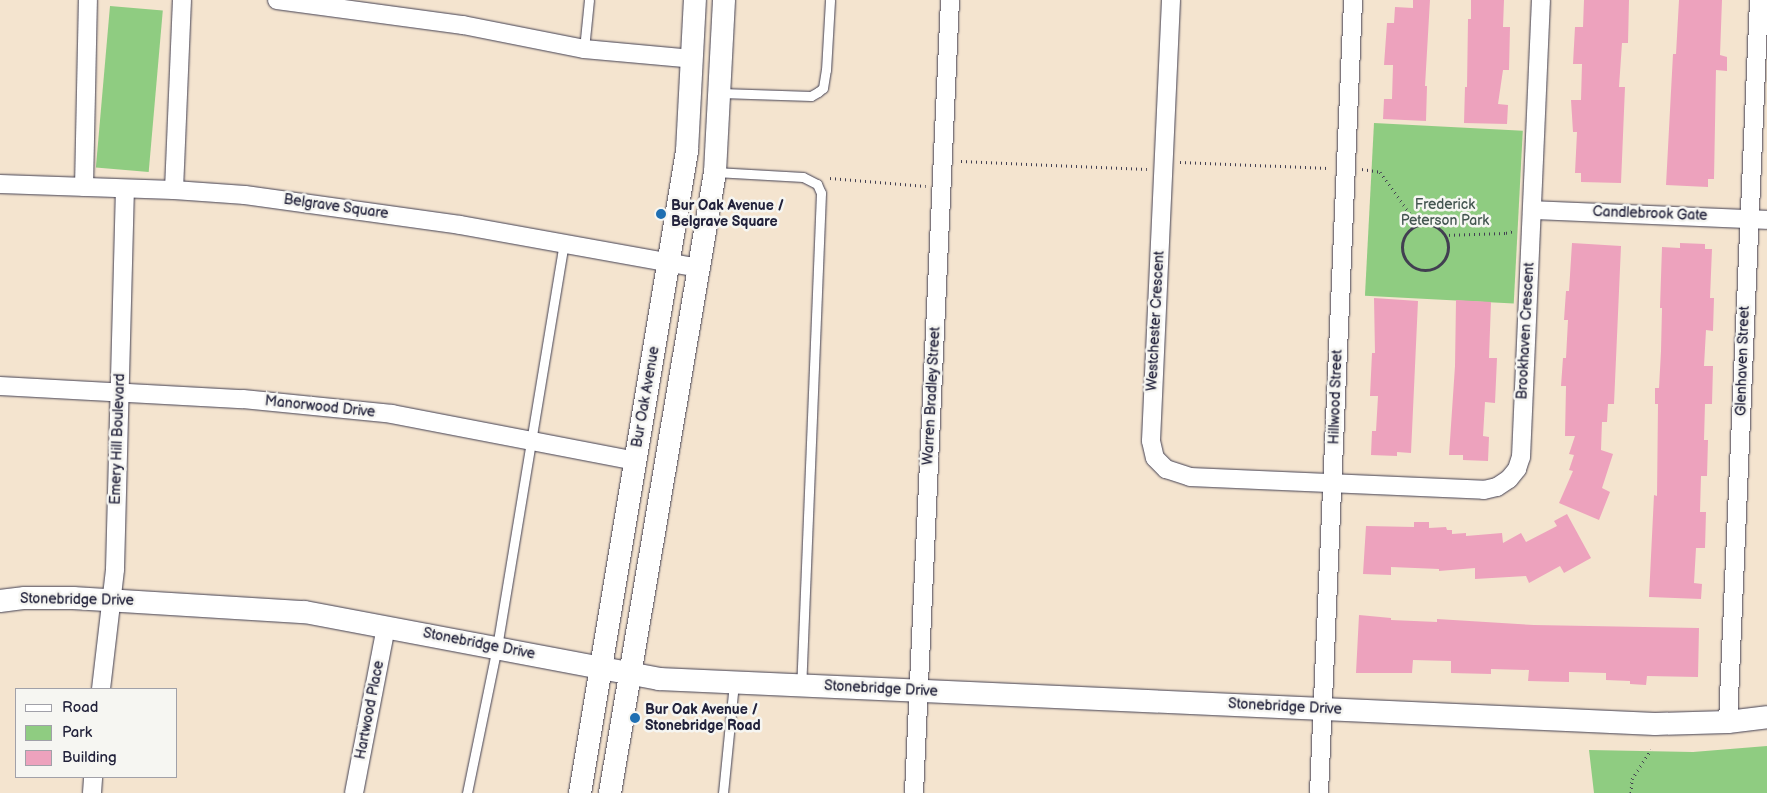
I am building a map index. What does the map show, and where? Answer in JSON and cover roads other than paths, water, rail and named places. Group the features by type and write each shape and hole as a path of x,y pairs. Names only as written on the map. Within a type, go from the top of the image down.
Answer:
{"street":[{"path":"84,187 88,0"},
{"path":"174,190 182,0"},
{"path":"277,0 463,25 584,49 693,59"},
{"name":"Bur Oak Avenue","path":"580,793 687,150 695,0"},
{"path":"610,793 714,172 721,93 724,0"},
{"name":"Warren Bradley Street","path":"914,793 950,0"},
{"name":"Westchester Crescent","path":"1171,0 1151,441 1155,458 1166,469 1190,477 1333,483"},
{"name":"Hillwood Street","path":"1319,793 1354,0"},
{"name":"Brookhaven Crescent","path":"1333,483 1484,490 1497,487 1513,474 1521,456 1542,0"},
{"name":"Glenhaven Street","path":"1728,722 1748,219 1759,0"},
{"name":"Belgrave Square","path":"0,184 174,190 245,195 420,219 699,268"},
{"name":"Emery Hill Boulevard","path":"101,688 115,569 125,189"},
{"name":"Candlebrook Gate","path":"1532,210 1767,220"},
{"name":"Manorwood Drive","path":"0,386 243,399 392,414 636,461"},
{"name":"Stonebridge Drive","path":"0,601 32,598 111,600 305,612 659,679 1655,724 1728,722 1767,717"},
{"name":"Hartwood Place","path":"354,793 386,627"},
{"path":"92,793 93,778"}],"lane":[{"path":"584,49 588,0"},
{"path":"721,93 811,96 823,88 826,70 830,0"},
{"path":"714,172 803,178 817,184 822,193 801,685"},
{"path":"467,793 497,648 564,244"},
{"path":"723,793 734,682"}],"place":[{"name":"Bur Oak Avenue / Belgrave Square","path":"661,214"},
{"name":"Bur Oak Avenue / Stonebridge Road","path":"635,718"}],"park label":[{"name":"Frederick Peterson Park","path":"1445,214"}]}
